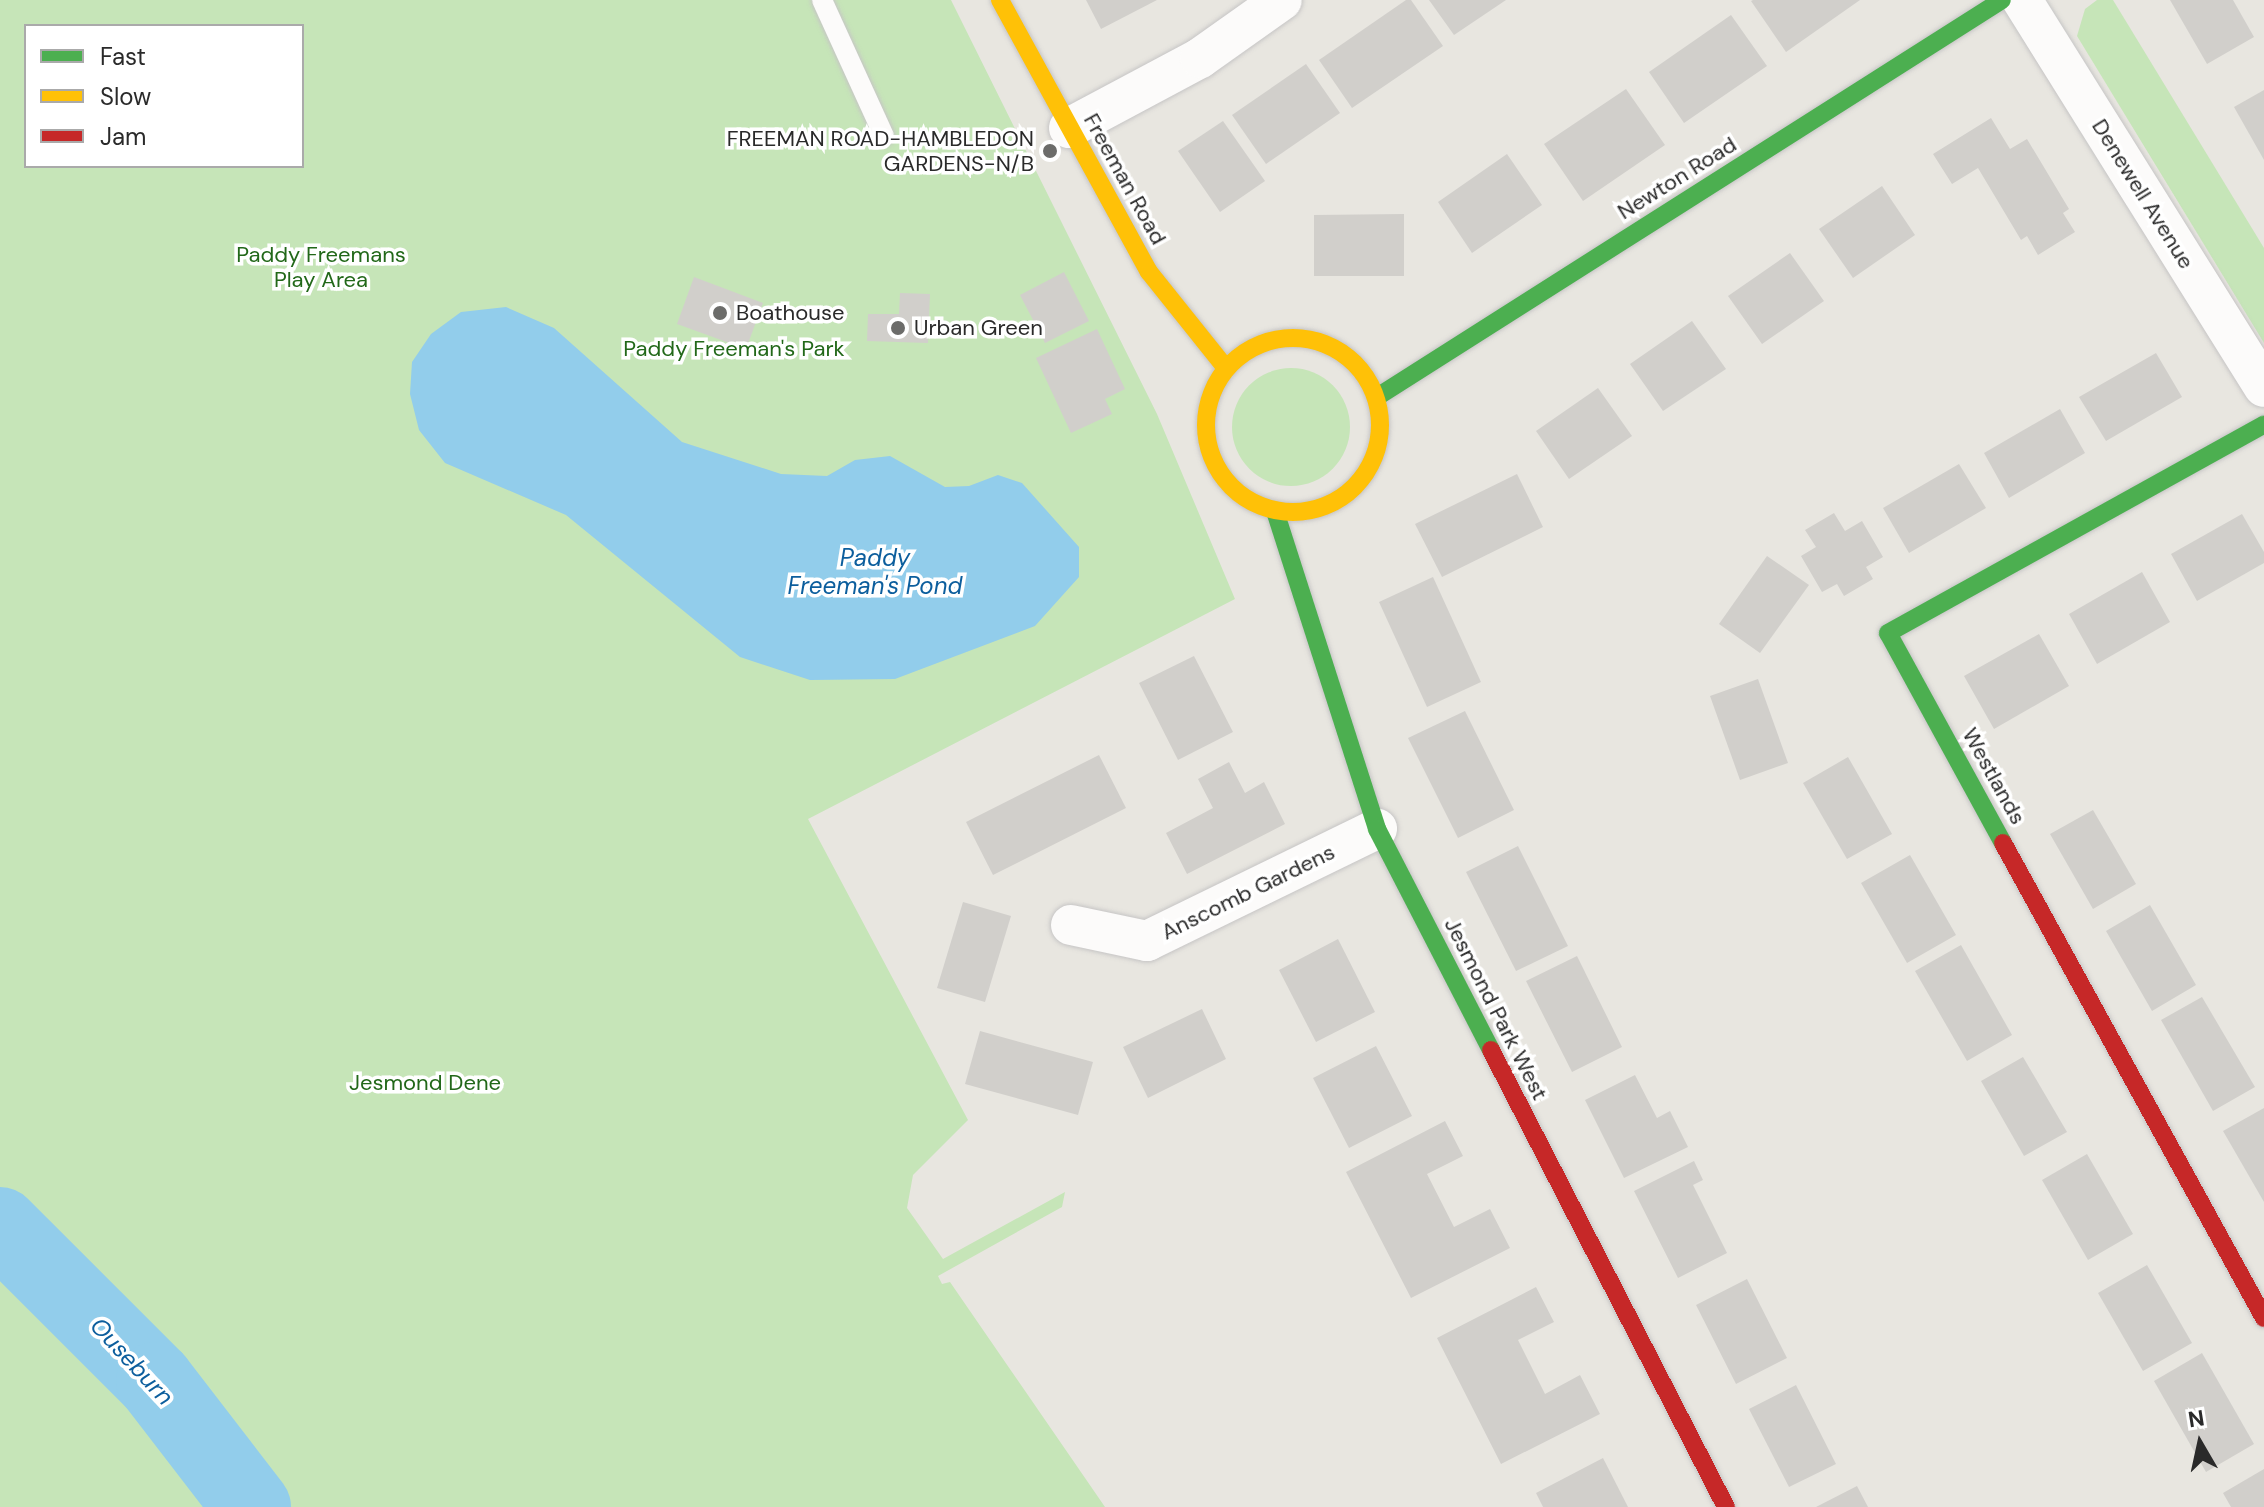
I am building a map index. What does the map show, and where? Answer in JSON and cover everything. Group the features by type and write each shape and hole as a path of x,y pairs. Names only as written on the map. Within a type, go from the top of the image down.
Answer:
{"street":[{"name":"Freeman Road","path":"1000,0 1149,272 1226,368"},
{"path":"1069,128 1200,58 1282,0"},
{"name":"Newton Road","path":"1377,397 2002,0"},
{"name":"Denewell Avenue","path":"2022,0 2264,387"},
{"path":"1270,340 1322,342 1346,355 1377,397 1381,423 1367,473 1327,506 1302,513 1275,511 1247,500 1225,480 1210,454 1205,424 1211,395 1226,368 1270,340"},
{"name":"Westlands","path":"2264,425 1888,633 2264,1318"},
{"name":"Jesmond Park West","path":"1275,511 1377,829 1726,1507"},
{"name":"Anscomb Gardens","path":"1071,925 1147,941 1377,829"}],"lane":[{"path":"822,0 884,136"}],"green space":[{"path":"0,0 951,0 1157,414 1235,599 808,819 968,1120 913,1175 907,1208 943,1259 1065,1192 1062,1207 938,1276 942,1284 950,1282 1105,1507 0,1507"},
{"path":"2097,0 2113,0 2264,248 2264,343 2077,36 2085,9"},
{"path":"1291,368 1314,372 1333,385 1346,404 1350,427 1346,450 1333,469 1314,482 1291,486 1268,482 1249,469 1236,450 1232,427 1236,404 1249,385 1268,372"}],"water":[{"name":"Paddy Freeman's Pond","path":"506,307 554,328 682,442 781,474 827,476 855,460 890,456 945,487 969,486 998,475 1022,483 1079,547 1079,577 1035,626 895,679 810,680 740,657 566,515 445,463 419,430 410,394 412,362 431,334 461,312"}],"building":[{"path":"1086,0 1157,0 1101,29"},
{"path":"1406,0 1411,0 1443,46 1352,108 1319,60"},
{"path":"1429,0 1506,0 1454,35"},
{"path":"1753,0 1860,0 1786,52 1751,1"},
{"path":"2170,0 2233,0 2254,37 2207,64"},
{"path":"1731,15 1767,66 1684,123 1649,72"},
{"path":"1306,64 1340,113 1266,164 1232,115"},
{"path":"1626,89 1665,145 1583,201 1544,144"},
{"path":"2264,90 2264,160 2234,107"},
{"path":"1991,118 2010,149 2027,139 2069,209 2063,213 2075,232 2038,255 2027,236 2021,240 1978,168 1952,184 1933,154"},
{"path":"1223,121 1265,181 1220,212 1178,151"},
{"path":"1507,154 1542,205 1472,253 1438,202"},
{"path":"1882,186 1915,235 1853,278 1819,229"},
{"path":"1404,214 1404,276 1314,276 1314,215"},
{"path":"1790,253 1824,301 1762,344 1728,296"},
{"path":"1064,272 1089,321 1045,343 1020,295"},
{"name":"Boathouse","path":"694,277 763,303 746,349 677,324"},
{"name":"Urban Green","path":"900,293 930,294 928,343 867,341 868,314 899,314"},
{"path":"1692,321 1726,369 1663,411 1630,364"},
{"path":"1097,329 1125,389 1105,399 1112,414 1071,433 1036,358"},
{"path":"2156,353 2182,397 2106,441 2079,397"},
{"path":"1598,388 1632,436 1569,479 1536,431"},
{"path":"2060,409 2085,453 2009,498 1984,453"},
{"path":"1959,464 1986,508 1909,553 1883,508"},
{"path":"1517,474 1543,527 1442,577 1415,524"},
{"path":"1834,513 1845,531 1862,521 1883,557 1866,567 1873,579 1844,596 1837,584 1822,592 1801,556 1816,547 1805,530"},
{"path":"2242,514 2264,552 2264,563 2197,601 2171,554"},
{"path":"1767,556 1809,585 1760,653 1719,624"},
{"path":"2142,572 2170,622 2097,664 2069,614"},
{"path":"1433,577 1481,682 1427,707 1379,602"},
{"path":"2039,634 2069,686 1994,729 1964,676"},
{"path":"1194,656 1233,732 1178,760 1139,683"},
{"path":"1758,679 1788,763 1740,780 1710,696"},
{"path":"1465,711 1514,810 1458,838 1408,738"},
{"path":"1099,755 1126,808 993,875 966,822"},
{"path":"1848,757 1892,834 1847,859 1803,783"},
{"path":"1229,762 1245,793 1264,782 1285,824 1187,874 1166,833 1213,808 1198,779"},
{"path":"2093,810 2136,884 2093,909 2050,834"},
{"path":"1518,846 1568,946 1516,971 1466,872"},
{"path":"1910,855 1956,935 1907,963 1861,883"},
{"path":"963,902 1011,916 985,1002 937,988"},
{"path":"2150,905 2196,985 2152,1011 2106,931"},
{"path":"1338,939 1375,1012 1316,1042 1279,970"},
{"path":"1961,945 2012,1035 1967,1061 1915,971"},
{"path":"1577,956 1622,1047 1572,1072 1526,981"},
{"path":"2202,997 2255,1087 2213,1111 2161,1020"},
{"path":"1202,1009 1226,1059 1148,1098 1123,1047"},
{"path":"980,1031 1093,1062 1078,1115 965,1084"},
{"path":"1376,1046 1412,1116 1349,1148 1313,1078"},
{"path":"2023,1057 2067,1132 2024,1156 1981,1081"},
{"path":"1635,1075 1657,1118 1670,1111 1688,1147 1624,1178 1585,1100"},
{"path":"2264,1108 2264,1202 2223,1131"},
{"path":"1445,1121 1463,1156 1427,1174 1454,1227 1490,1209 1510,1248 1411,1298 1346,1172"},
{"path":"2087,1154 2133,1234 2088,1260 2042,1180"},
{"path":"1694,1161 1703,1180 1693,1185 1727,1253 1678,1278 1634,1191"},
{"path":"2147,1265 2192,1343 2143,1371 2098,1293"},
{"path":"1747,1279 1787,1358 1736,1384 1696,1305"},
{"path":"1536,1287 1554,1322 1518,1340 1545,1394 1580,1375 1600,1414 1501,1464 1437,1338"},
{"path":"2202,1353 2254,1444 2206,1472 2154,1381"},
{"path":"1796,1385 1836,1464 1789,1487 1749,1409"},
{"path":"1603,1458 1628,1507 1543,1507 1536,1493"},
{"path":"2264,1469 2264,1507 2231,1507 2223,1493"},
{"path":"1857,1486 1868,1507 1816,1507"}],"waterway":[{"name":"Ouseburn","path":"0,1226 155,1381 252,1507"}],"traffic: fast":[{"path":"1377,397 2002,0"},
{"path":"2003,843 1888,633 2264,425"},
{"path":"1275,511 1377,829 1491,1050"}],"traffic: slow":[{"path":"1000,0 1149,272 1226,368"},
{"path":"1293,338 1326,345 1355,363 1373,392 1380,425 1373,458 1355,487 1326,505 1293,512 1260,505 1231,487 1213,458 1206,425 1213,392 1231,363 1260,345 1293,338"}],"traffic: jam":[{"path":"2003,843 2264,1318"},
{"path":"1491,1050 1726,1507"}],"place":[{"name":"FREEMAN ROAD-HAMBLEDON GARDENS-N/B","path":"1050,151"},
{"name":"Boathouse","path":"720,313"},
{"name":"Urban Green","path":"898,328"}],"park label":[{"name":"Paddy Freemans Play Area","path":"321,266"},
{"name":"Paddy Freeman's Park","path":"734,349"},
{"name":"Jesmond Dene","path":"425,1083"}]}
